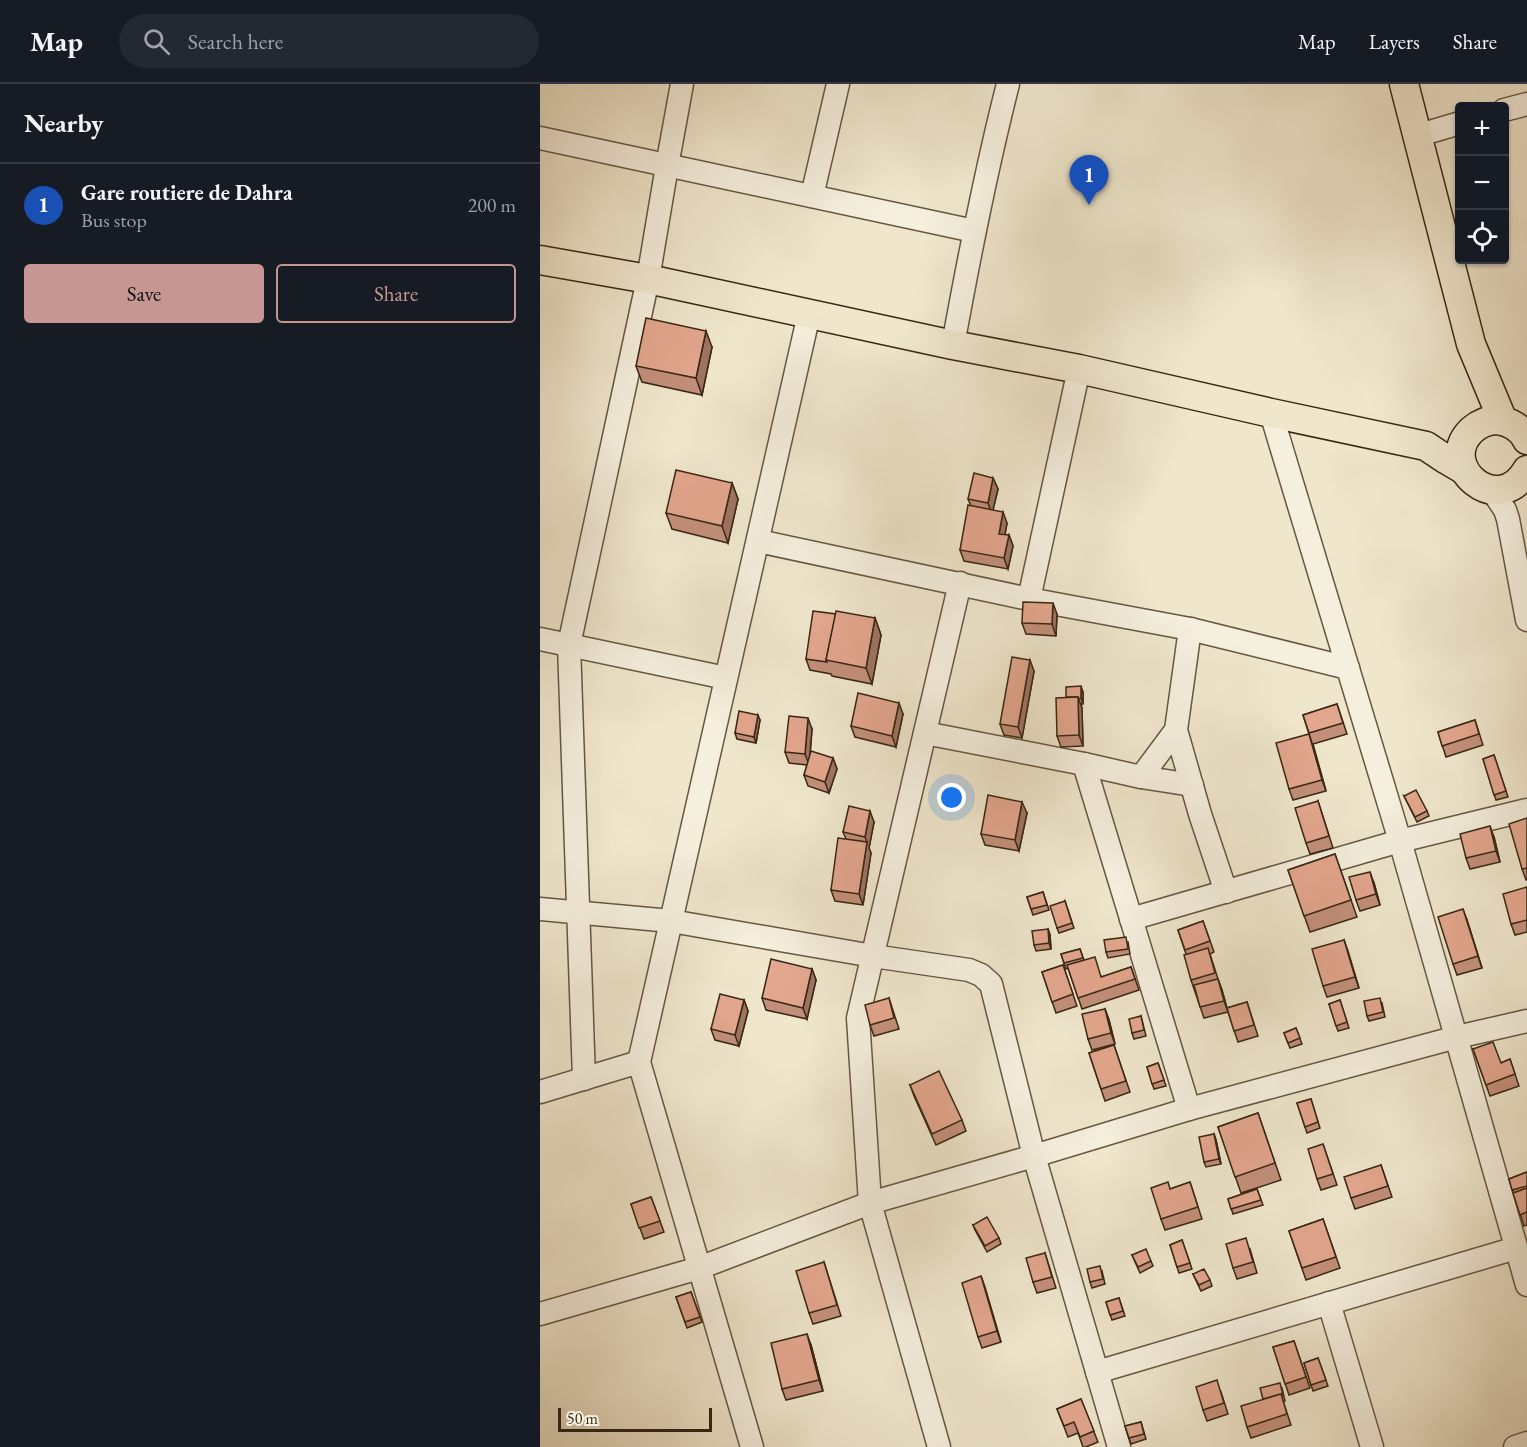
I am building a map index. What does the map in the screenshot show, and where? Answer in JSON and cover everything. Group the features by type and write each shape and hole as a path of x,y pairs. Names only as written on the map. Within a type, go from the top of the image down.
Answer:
{"main road":[{"path":"1404,84 1471,344 1503,421"},
{"path":"540,261 648,279 954,345 1078,369 1426,446 1464,470"},
{"path":"1471,344 1473,383 1468,434 1461,450 1464,470 1477,484 1516,481"},
{"path":"1426,446 1468,434 1488,421 1509,423 1525,435 1527,440"}],"street":[{"path":"584,1079 569,645 648,279 682,84"},
{"path":"812,196 838,84"},
{"path":"954,345 974,231 1008,84"},
{"path":"1509,109 1527,104"},
{"path":"1416,136 1455,124"},
{"path":"540,138 974,231"},
{"path":"752,1447 639,1062 809,314"},
{"path":"1029,599 1078,369"},
{"path":"1271,413 1400,841 1527,1285"},
{"path":"1516,481 1505,510 1527,620"},
{"path":"758,541 1029,599 1190,629 1348,668"},
{"path":"939,1447 870,1203 858,1018 960,583"},
{"path":"1190,629 1176,730 1200,814 1226,892"},
{"path":"540,639 726,678"},
{"path":"1141,777 1176,730"},
{"path":"925,734 1141,777 1192,784"},
{"path":"1084,764 1189,1109"},
{"path":"1131,919 1400,841 1527,810"},
{"path":"540,909 671,921 969,970 981,975 991,984 1034,1156 1119,1447"},
{"path":"540,1314 699,1268 870,1203 1189,1109 1456,1037 1527,1021"},
{"path":"540,1092 639,1062"},
{"path":"1097,1372 1516,1248"},
{"path":"1329,1303 1372,1447"},
{"path":"1515,1447 1527,1443"}],"building":[{"path":"646,318 706,331 696,378 636,366"},
{"path":"676,470 732,483 722,526 666,513"},
{"path":"974,473 993,478 988,503 968,499"},
{"path":"968,505 1003,512 999,534 1009,535 1004,558 960,550"},
{"path":"1023,602 1053,603 1052,624 1022,623"},
{"path":"813,611 836,614 827,662 806,659"},
{"path":"836,611 875,618 866,668 826,660"},
{"path":"1012,657 1030,660 1018,727 1000,724"},
{"path":"1081,686 1081,698 1066,697 1066,687"},
{"path":"858,693 899,703 892,736 851,726"},
{"path":"1078,697 1079,735 1057,736 1056,698"},
{"path":"1337,704 1343,723 1309,733 1303,715"},
{"path":"739,711 758,715 754,737 735,733"},
{"path":"789,716 808,718 805,754 785,752"},
{"path":"1475,720 1479,734 1442,746 1438,732"},
{"path":"1309,734 1322,780 1289,789 1276,743"},
{"path":"811,751 833,758 825,782 804,775"},
{"path":"1494,755 1506,791 1494,795 1483,759"},
{"path":"1416,790 1427,811 1415,817 1404,796"},
{"path":"988,795 1022,802 1015,840 981,834"},
{"path":"1318,801 1329,836 1306,843 1295,808"},
{"path":"849,806 870,811 865,837 843,832"},
{"path":"1527,818 1527,868 1522,869 1509,824"},
{"path":"1490,826 1496,851 1466,858 1460,834"},
{"path":"838,838 867,842 859,894 831,890"},
{"path":"1335,854 1351,900 1304,916 1288,870"},
{"path":"1370,872 1376,894 1356,900 1349,877"},
{"path":"1527,887 1527,920 1511,924 1503,894"},
{"path":"1043,892 1047,905 1031,909 1027,897"},
{"path":"1065,901 1072,923 1057,928 1050,906"},
{"path":"1463,909 1478,956 1453,964 1438,917"},
{"path":"1203,921 1210,941 1185,950 1178,930"},
{"path":"1048,929 1049,943 1034,945 1032,931"},
{"path":"1126,937 1128,949 1106,952 1104,940"},
{"path":"1344,940 1355,977 1323,986 1312,949"},
{"path":"1208,948 1215,973 1191,980 1184,955"},
{"path":"1080,949 1083,958 1064,963 1061,954"},
{"path":"1095,957 1101,977 1131,967 1135,979 1078,998 1067,965"},
{"path":"771,959 812,969 803,1008 762,998"},
{"path":"1063,965 1073,994 1052,1002 1042,972"},
{"path":"1218,979 1224,1001 1200,1007 1194,985"},
{"path":"720,994 744,1000 735,1035 711,1029"},
{"path":"889,998 894,1018 870,1025 865,1005"},
{"path":"1380,998 1383,1012 1367,1016 1364,1001"},
{"path":"1340,1000 1347,1022 1336,1026 1329,1004"},
{"path":"1247,1002 1254,1025 1234,1031 1227,1008"},
{"path":"1105,1009 1111,1033 1088,1039 1082,1014"},
{"path":"1141,1016 1144,1030 1132,1033 1129,1019"},
{"path":"1296,1028 1300,1038 1288,1043 1284,1033"},
{"path":"1493,1042 1501,1063 1510,1059 1515,1074 1486,1085 1473,1049"},
{"path":"1114,1045 1126,1081 1101,1089 1089,1053"},
{"path":"1158,1063 1164,1080 1152,1084 1147,1067"},
{"path":"939,1071 962,1120 932,1134 910,1085"},
{"path":"1311,1099 1318,1122 1305,1127 1297,1103"},
{"path":"1258,1113 1275,1163 1235,1177 1218,1127"},
{"path":"1214,1134 1219,1159 1204,1162 1199,1137"},
{"path":"1323,1144 1333,1174 1317,1179 1308,1149"},
{"path":"1381,1165 1388,1186 1351,1198 1344,1177"},
{"path":"1527,1172 1527,1186 1512,1190 1509,1179"},
{"path":"1168,1182 1170,1189 1190,1182 1198,1207 1161,1219 1151,1188"},
{"path":"1527,1188 1527,1212 1520,1215 1513,1193"},
{"path":"1257,1189 1261,1200 1231,1209 1228,1199"},
{"path":"651,1197 660,1221 639,1228 631,1204"},
{"path":"987,1217 999,1238 985,1246 973,1225"},
{"path":"1323,1219 1336,1257 1302,1268 1289,1231"},
{"path":"1246,1238 1253,1262 1233,1268 1226,1244"},
{"path":"1182,1240 1190,1263 1177,1267 1170,1245"},
{"path":"1146,1249 1151,1261 1138,1267 1132,1255"},
{"path":"1045,1253 1052,1277 1033,1282 1026,1258"},
{"path":"824,1262 837,1305 809,1313 796,1271"},
{"path":"1100,1266 1103,1279 1090,1282 1087,1269"},
{"path":"1204,1269 1210,1280 1199,1285 1193,1274"},
{"path":"981,1276 997,1331 978,1337 962,1283"},
{"path":"691,1292 700,1317 685,1322 676,1297"},
{"path":"1119,1298 1123,1311 1110,1315 1106,1302"},
{"path":"807,1334 819,1380 782,1389 771,1343"},
{"path":"1294,1341 1306,1377 1285,1384 1273,1347"},
{"path":"1318,1358 1326,1380 1311,1385 1304,1363"},
{"path":"1217,1380 1224,1403 1203,1410 1196,1387"},
{"path":"1280,1383 1283,1395 1263,1399 1260,1388"},
{"path":"1281,1394 1287,1414 1247,1427 1241,1406"},
{"path":"1081,1399 1094,1431 1080,1437 1074,1422 1064,1426 1057,1409"},
{"path":"1141,1422 1144,1434 1129,1438 1125,1426"}],"place":[{"name":"Gare routiere de Dahra","path":"1089,205"}]}
